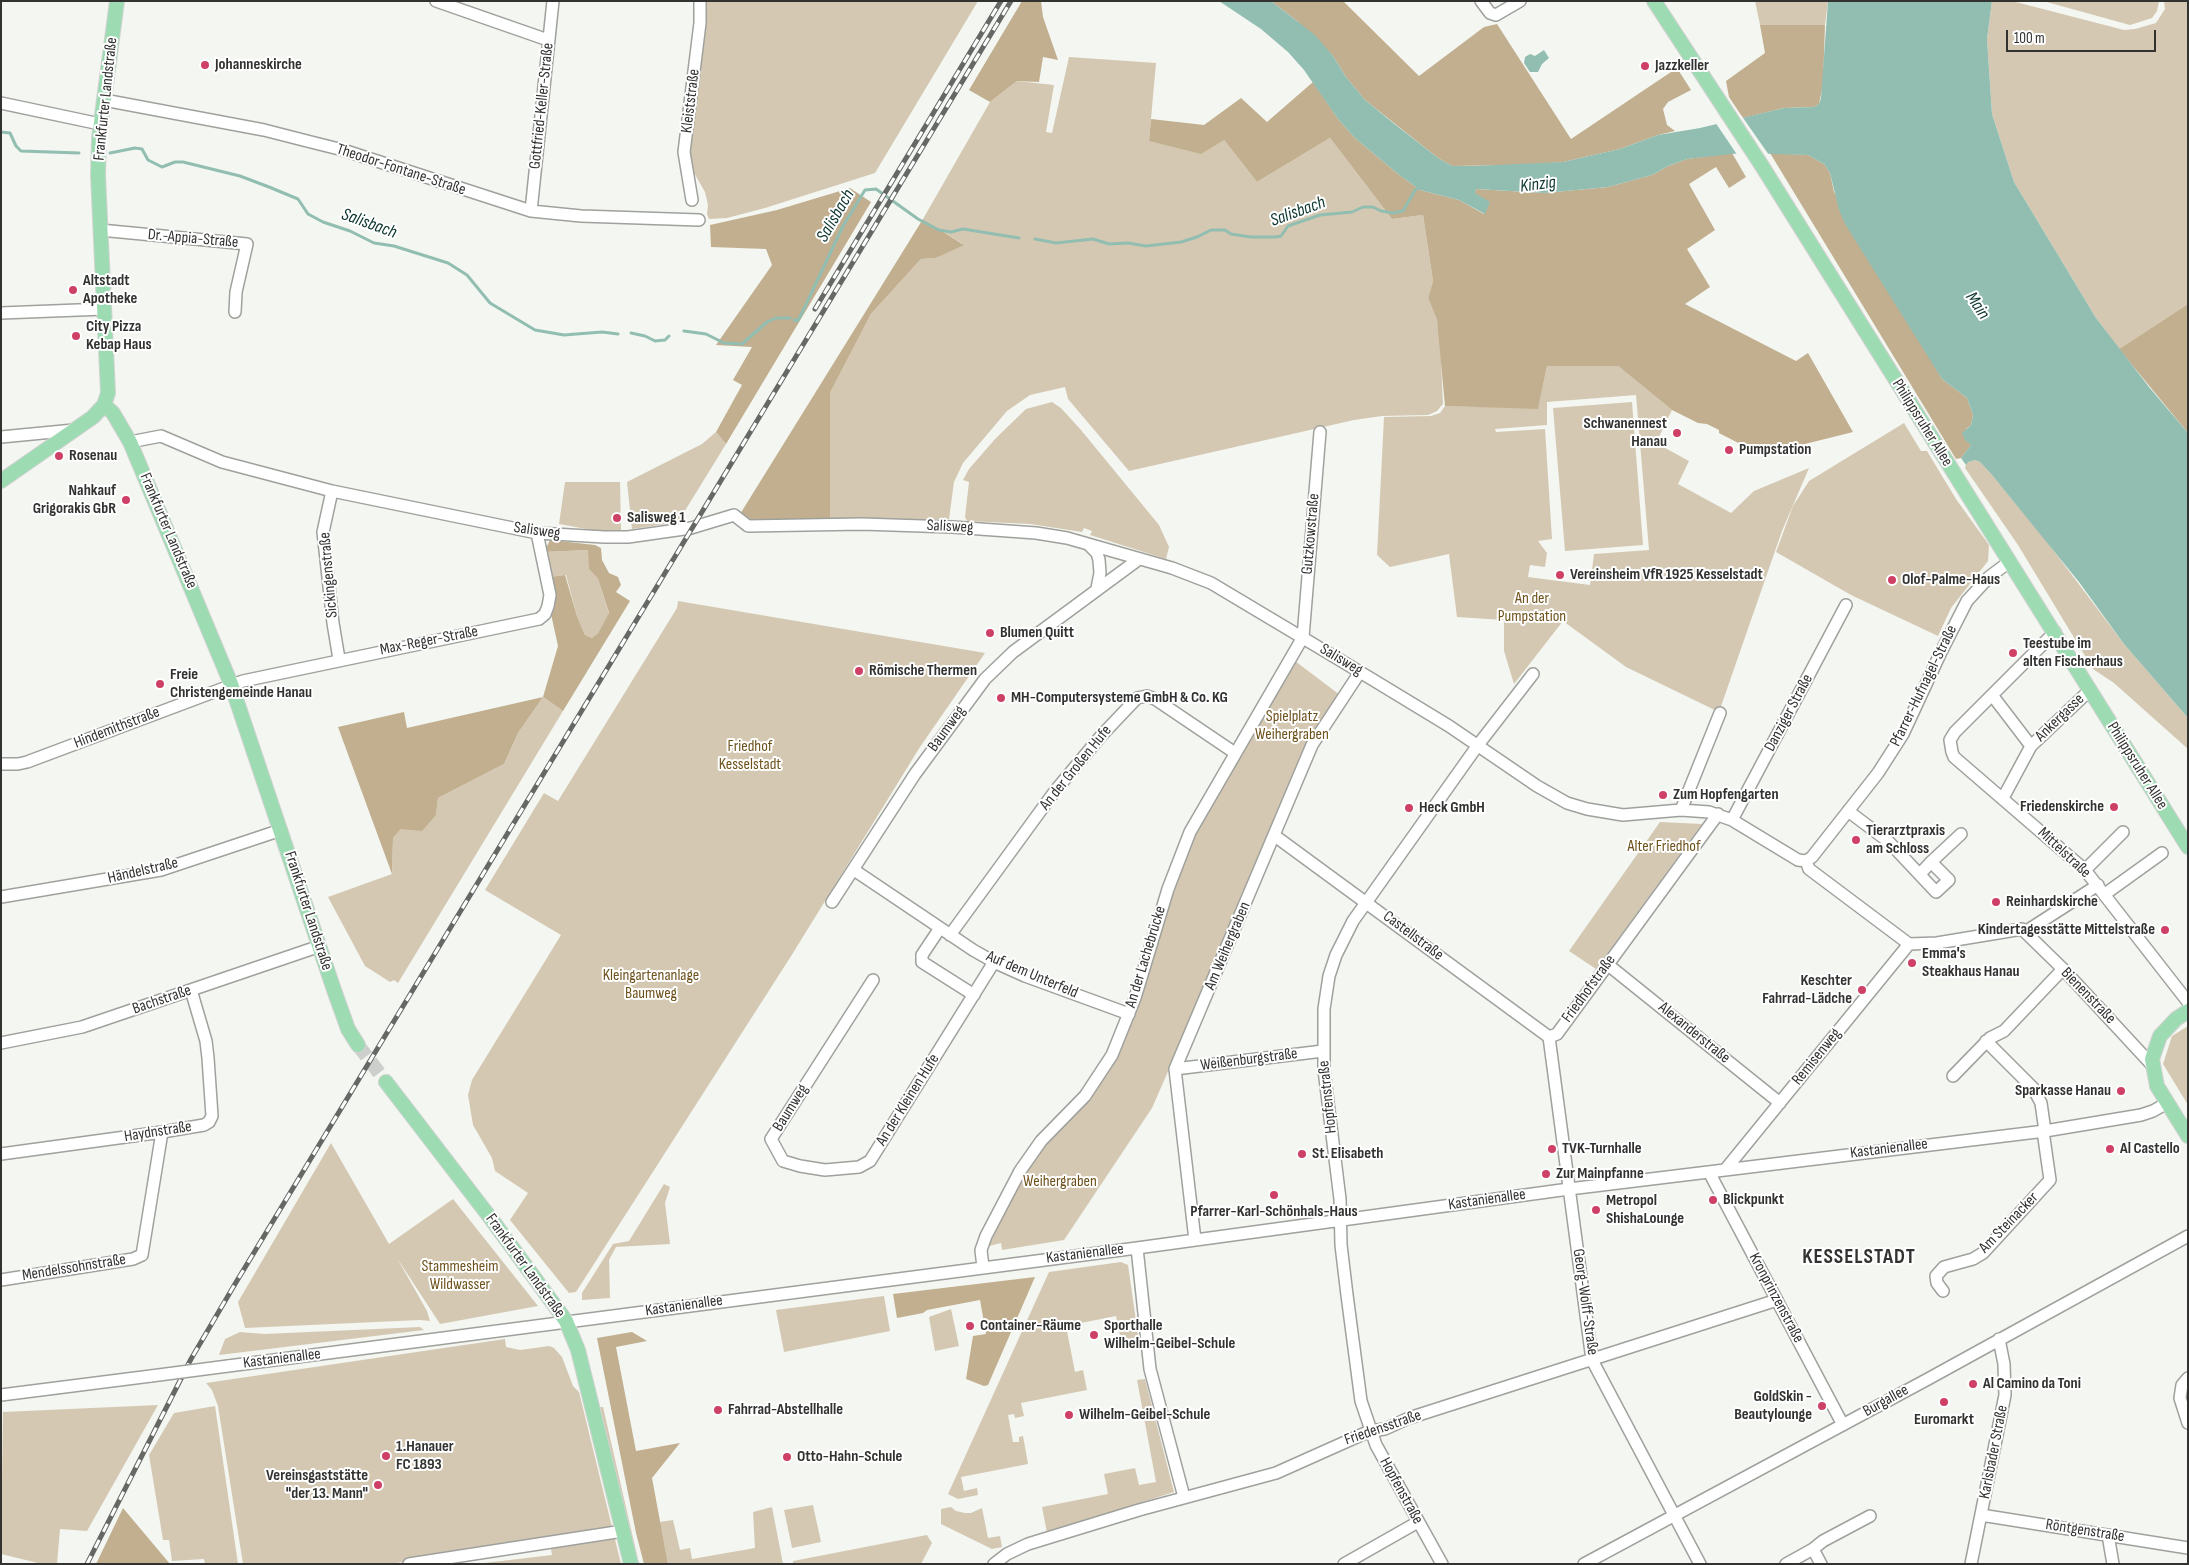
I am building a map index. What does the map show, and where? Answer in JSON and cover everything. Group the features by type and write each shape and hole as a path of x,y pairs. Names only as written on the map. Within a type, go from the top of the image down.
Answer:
{"main road":[{"name":"Frankfurter Landstraße","path":"117,1 100,124 98,175 108,385 104,405 113,413 130,442 231,684 348,1028 358,1045"},
{"name":"Philippsruher Allee","path":"1654,1 1762,166 2188,847"},
{"path":"1,481 93,417 104,405"},
{"path":"2188,1010 2176,1019 2160,1036 2154,1049 2152,1065 2157,1086 2188,1136"},
{"name":"Frankfurter Landstraße","path":"386,1082 492,1220 566,1321 578,1350 631,1564"}],"street":[{"path":"436,1 548,40"},
{"name":"Gottfried-Keller-Straße","path":"531,211 553,1"},
{"name":"Kleiststraße","path":"692,200 684,152 700,23 700,1"},
{"path":"1481,1 1490,13 1496,15 1520,1"},
{"name":"Theodor-Fontane-Straße","path":"104,100 308,140 531,211 581,216 700,220"},
{"path":"1,104 100,124"},
{"name":"Dr.-Appia-Straße","path":"100,230 247,244 236,292 235,312"},
{"path":"1,313 104,309"},
{"path":"1,437 74,430"},
{"name":"Gutzkowstraße","path":"1303,637 1320,432"},
{"name":"Salisweg","path":"130,442 161,436 222,462 332,491 537,533 604,538 628,537 691,528 734,515 748,526 862,524 952,527 1036,532 1086,544 1172,568 1211,583 1303,637 1478,745 1550,794 1577,806 1623,815 1681,810 1718,814 1732,820 1798,860 1806,861"},
{"name":"Sickingenstraße","path":"332,491 323,532 339,659"},
{"name":"Max-Reger-Straße","path":"231,684 339,659 539,619 545,614 550,595 537,533"},
{"path":"1086,544 1093,549 1099,560 1098,588"},
{"name":"Baumweg","path":"832,902 921,766 985,679 1012,652 1139,559"},
{"name":"Pfarrer-Hufnagel-Straße","path":"1806,861 1812,857 1878,774 1903,734 1967,601 1988,577 2009,562"},
{"name":"Danziger Straße","path":"1732,820 1846,605"},
{"name":"Mittelstraße","path":"2055,632 1955,732 1951,738 1950,746 1954,757 2085,870 2188,1002"},
{"name":"An der Lachebrücke","path":"983,1267 981,1250 986,1236 1020,1171 1041,1141 1079,1104 1097,1080 1112,1054 1129,1014 1179,859 1200,815 1303,637"},
{"name":"Am Weihergraben","path":"1195,1240 1175,1069 1312,745 1360,672"},
{"path":"1478,745 1534,674"},
{"name":"Hindemithstraße","path":"1,764 27,762 231,684"},
{"name":"Ankergasse","path":"2003,798 2031,746 2090,690"},
{"name":"An der Großen Hufe","path":"950,934 1055,791 1101,736 1137,698 1146,696 1155,699 1236,752"},
{"name":"Ankergasse","path":"1992,696 2031,746"},
{"path":"1681,810 1720,713"},
{"name":"Hopfenstraße","path":"1442,1564 1370,1431 1357,1375 1323,1051 1324,1009 1329,976 1345,936 1366,902 1478,745"},
{"path":"1848,811 1888,841 1936,892 1949,880 1931,862"},
{"name":"Friedhofstraße","path":"1569,1189 1549,1038 1558,1034 1607,964 1718,814"},
{"name":"Händelstraße","path":"1,898 161,870 281,830"},
{"path":"2085,870 2123,832"},
{"path":"1920,874 1961,834"},
{"name":"Castellstraße","path":"1275,836 1549,1038"},
{"path":"1806,861 1809,869 1909,944 1937,943 2023,931 2102,890 2162,853"},
{"name":"Auf dem Unterfeld","path":"854,870 994,962 1025,976 1129,1014"},
{"path":"940,928 922,955 922,962 974,995"},
{"name":"Bienenstraße","path":"2023,931 2063,969 2152,1065"},
{"name":"Remisenweg","path":"1725,1170 1909,944"},
{"name":"Bachstraße","path":"1,1043 82,1027 320,946"},
{"name":"An der Kleinen Hufe","path":"783,1161 819,1170 859,1167 867,1164 994,962"},
{"name":"Alexanderstraße","path":"1607,964 1780,1103"},
{"path":"1953,1076 1986,1041 2004,1031 2063,969"},
{"name":"Baumweg","path":"783,1161 771,1139 873,980"},
{"name":"Haydnstraße","path":"1,1154 162,1132 204,1125 209,1122 212,1116 206,1041 191,990"},
{"path":"1986,1041 2033,1088 2041,1103 2044,1131"},
{"name":"Weißenburgstraße","path":"1175,1069 1323,1051"},
{"name":"Kastanienallee","path":"1,1395 1137,1248 1569,1189 2044,1131 2141,1115 2153,1111 2166,1103"},
{"name":"Am Steinacker","path":"1943,1291 1937,1283 1936,1276 1953,1263 1972,1259 1983,1253 2050,1180 2044,1131"},
{"name":"Mendelssohnstraße","path":"1,1280 139,1257 144,1248 162,1132"},
{"name":"Kronprinzenstraße","path":"1710,1172 1843,1424"},
{"name":"Georg-Wolff-Straße","path":"1569,1189 1592,1360 1700,1564"},
{"name":"Burgallee","path":"1584,1564 2188,1236"},
{"path":"1137,1248 1150,1369 1184,1497"},
{"name":"Friedensstraße","path":"994,1564 1006,1554 1028,1544 1184,1497 1284,1470 1370,1431 1385,1429 1408,1418 1777,1300"},
{"name":"Karlsbader Straße","path":"1971,1564 2005,1395 2004,1364 1999,1339"},
{"path":"2187,1417 2181,1404 2180,1390 2188,1378"},
{"path":"1786,1564 1813,1549 1823,1541 1870,1516"},
{"name":"Röntgenstraße","path":"1981,1516 2188,1548"},
{"path":"1344,1564 1418,1522"},
{"path":"409,1564 622,1531"},
{"path":"2108,1535 2113,1564"},
{"path":"1813,1549 1821,1564"}],"green space":[{"path":"705,1 978,1 875,173 765,208 727,218 709,219 705,192 693,171 690,156 705,24"},
{"path":"1755,1 1828,1 1825,25 1760,25"},
{"path":"1992,1 2012,1 2124,30 2156,23 2165,9 2164,1 2188,1 2188,304 2119,349 2096,318 2014,182 1992,114 1987,39"},
{"path":"2043,1 2159,1 2157,11 2152,18 2130,25"},
{"path":"1069,57 1156,63 1149,141 1224,140 1257,182 1330,138 1392,219 1423,215 1433,281 1428,298 1437,320 1440,338 1443,404 1437,411 1428,415 1382,416 1354,420 1129,471 1068,399 1065,387 1030,395 1007,411 963,463 954,482 949,519 830,521 830,393 871,314 921,259 936,258 963,244 923,219 990,102 1017,81 1054,85 1046,132 1052,133"},
{"name":"An der Pumpstation","path":"1547,366 1618,366 1672,410 1656,443 1689,461 1678,484 1731,513 1754,491 1809,468 1782,531 1719,712 1626,667 1563,621 1514,684 1504,651 1504,620 1457,617 1449,554 1390,567 1377,555 1384,417 1431,416 1440,413 1445,406 1538,408","holes":["1636,395 1649,550 1594,554 1590,585 1528,577 1530,565 1545,567 1547,553 1538,541 1552,539 1545,429 1496,432 1495,429 1547,425 1547,402"]},
{"path":"1052,402 1061,408 1081,430 1159,525 1169,547 1166,559 1090,535 1092,531 1084,528 1082,532 1030,524 967,521 965,517 969,482 963,480 969,469 996,438 1026,409"},
{"path":"1632,402 1643,545 1565,551 1553,408"},
{"path":"1904,423 1921,451 1927,451 1956,499 1989,545 1988,561 1951,608 1938,636 1851,595 1776,552 1793,506 1809,481"},
{"path":"716,432 726,444 678,522 632,529 627,482 702,444"},
{"path":"1975,460 1980,462 1992,475 2044,538 2124,644 2188,718 2188,749 2114,683 2093,669 2018,545 1965,468 1967,462"},
{"path":"565,482 620,482 621,530 592,530 559,524"},
{"path":"589,550 589,569 598,579 609,614 598,633 592,638 585,635 577,616 566,575 549,577 544,552"},
{"path":"678,601 985,653 920,747 793,953 576,1292 569,1293 510,1220 528,1193 495,1171 492,1158 473,1125 468,1095 472,1080 561,935 485,890 544,793 558,801 677,608"},
{"name":"Weihergraben","path":"1295,661 1340,695 1212,971 1152,1108 1064,1240 1002,1250 1001,1243 989,1246 1025,1170 1052,1136 1078,1111 1104,1075 1167,903 1197,829"},
{"path":"543,697 563,711 398,983 394,980 390,982 365,966 328,897 392,874 393,838 401,829 436,815 438,798 504,764 518,733"},
{"name":"Alter Friedhof","path":"1660,822 1702,824 1596,969 1569,951"},
{"path":"2188,1026 2188,1105 2163,1064 2172,1036"},
{"name":"Stammesheim Wildwasser","path":"331,1143 389,1244 453,1199 538,1306 440,1324 397,1258 427,1311 430,1321 245,1328 238,1302"},
{"path":"664,1184 670,1187 665,1203 670,1244 616,1247 609,1260 610,1298 582,1300 582,1293 613,1244 629,1241"},
{"path":"1121,1262 1128,1265 1139,1342 1122,1345 1116,1316 1066,1326 1075,1372 1083,1370 1087,1390 1021,1403 1024,1416 1015,1418 1014,1414 1008,1415 1013,1442 1019,1442 1019,1437 1023,1436 1028,1464 961,1477 964,1491 977,1488 978,1495 958,1499 948,1494 1049,1272"},
{"path":"884,1296 890,1331 784,1352 776,1310"},
{"path":"951,1309 959,1346 935,1351 929,1317"},
{"path":"420,1327 424,1330 219,1355 225,1339 240,1332 265,1334"},
{"path":"505,1339 506,1347 520,1350 549,1346 554,1348 562,1357 573,1386 579,1392 621,1564 476,1564 552,1555 550,1543 388,1564 243,1564 218,1406 212,1390 206,1383"},
{"path":"1145,1379 1174,1492 1047,1533 1042,1507 1108,1494 1104,1474 1135,1468 1139,1485 1156,1482 1137,1380"},
{"path":"158,1405 87,1531 60,1529 57,1564 42,1564 1,1554 3,1412"},
{"path":"215,1406 238,1564 205,1564 204,1559 172,1561 169,1540 163,1540 149,1455 174,1413"},
{"path":"600,1407 603,1407 639,1564 635,1564 626,1530"},
{"path":"813,1505 821,1542 792,1548 784,1510"},
{"path":"772,1507 783,1564 668,1564 660,1522 673,1520 680,1550 690,1548 692,1559 755,1548 753,1512"},
{"path":"951,1507 956,1511 965,1513 971,1513 982,1508 988,1538 1000,1536 1002,1547 992,1549 941,1524 941,1509"},
{"path":"927,1535 932,1543 921,1564 793,1564 793,1561"}],"shaded area":[{"path":"1022,1 1041,1 1043,17 1058,60 1043,57 1039,82 1017,81 990,102 969,90"},
{"path":"1271,1 1343,1 1419,76 1484,27 1497,24 1571,139 1677,68 1691,90 1668,102 1663,109 1667,125 1675,131 1620,149 1563,162 1528,165 1452,166 1438,158 1365,100 1346,77 1333,56 1297,21"},
{"path":"1760,25 1825,25 1823,85 1819,104 1814,107 1784,108 1743,118 1729,97 1726,81 1765,53"},
{"path":"1313,82 1338,119 1355,138 1398,174 1420,190 1459,200 1484,214 1475,193 1476,189 1544,193 1608,187 1652,175 1668,166 1687,159 1732,153 1746,177 1729,188 1716,167 1689,184 1715,230 1687,249 1710,287 1685,304 1796,361 1808,353 1853,432 1769,453 1750,444 1748,448 1719,433 1719,430 1707,424 1698,423 1672,410 1618,366 1547,366 1538,409 1445,406 1437,320 1428,298 1433,281 1423,215 1392,219 1330,138 1257,182 1224,140 1201,154 1149,141 1151,119 1204,125 1241,98 1267,122"},
{"path":"1770,153 1808,155 1824,164 1830,173 1834,192 1942,379 1967,398 1973,415 1971,425 1966,429 1971,445 1961,458 1956,459"},
{"path":"850,188 871,202 726,444 716,432 742,385 733,380 752,347 716,345 772,265 766,249 711,247 710,225 777,210"},
{"path":"923,219 964,245 936,258 921,259 871,314 830,393 830,521 737,519"},
{"path":"2188,304 2188,433 2119,349"},
{"path":"550,540 595,545 601,548 602,560 609,573 618,577 621,585 616,592 630,601 563,711 543,697 558,646 551,614 553,603 549,577 565,575 577,616 585,635 592,638 598,633 609,613 598,579 589,569 588,550 544,552"},
{"path":"543,697 518,733 504,764 438,798 436,815 422,831 401,829 393,838 392,874 338,727 404,712 407,728"},
{"path":"1035,1277 988,1385 984,1386 966,1379 973,1336 986,1334 980,1300 897,1318 893,1294"},
{"path":"632,1332 647,1341 616,1347 636,1451 680,1443 652,1478 668,1564 644,1564 636,1533 597,1338"},
{"path":"123,1508 170,1564 96,1564"}],"water":[{"path":"1219,1 1271,1 1315,35 1365,100 1438,158 1452,166 1472,166 1563,162 1620,149 1658,135 1700,128 1784,108 1814,107 1819,104 1821,98 1828,1 1992,1 1987,39 1992,114 2014,182 2096,318 2149,387 2188,433 2188,718 2124,644 2079,582 1992,475 1980,462 1975,460 1968,462 1966,465 1961,458 1971,445 1965,440 1962,433 1971,425 1973,415 1967,398 1942,379 1845,224 1839,210 1830,173 1824,164 1808,155 1741,153 1687,159 1668,166 1652,175 1608,187 1544,193 1476,189 1475,193 1490,202 1485,214 1459,200 1420,190 1398,174 1355,138 1338,119 1304,70 1288,52 1261,29"},
{"path":"1544,50 1549,58 1542,64 1538,72 1530,72 1524,63 1525,57 1530,54 1535,56"}],"pier":[{"path":"1741,115 1769,155 1738,156 1715,122"}],"waterway":[{"name":"Salisbach","path":"1,132 10,133 16,146 21,151 79,153"},
{"name":"Salisbach","path":"110,153 135,148 142,149 148,160 162,167 175,162 183,162 240,176 298,199 308,214 323,222 350,231 374,243 394,246 448,263 467,275 490,303 535,330 564,335 602,332 618,334"},
{"name":"Salisbach","path":"1035,239 1056,243 1093,239 1109,244 1128,243 1146,246 1181,242 1211,230 1225,230 1231,234 1251,237 1276,237 1281,236 1288,226 1320,215 1352,212 1363,207 1373,207 1381,211 1393,213 1403,211 1415,190 1421,187"},
{"name":"Salisbach","path":"794,320 797,321 800,317 843,226 865,190 876,189 918,219 939,230 951,232 963,229 1019,238"},
{"name":"Salisbach","path":"684,331 706,334 724,343 742,344 767,322 776,318 790,318"},
{"name":"Salisbach","path":"631,333 645,336 655,341 665,340 669,336"}],"tunnel":[{"path":"358,1045 386,1082"}],"railway":[{"path":"815,309 1001,1"},
{"path":"87,1564 191,1359 235,1284 1011,1"}],"place":[{"name":"Johanneskirche","path":"205,65"},
{"name":"Jazzkeller","path":"1645,66"},
{"name":"Altstadt Apotheke","path":"73,290"},
{"name":"City Pizza Kebap Haus","path":"76,336"},
{"name":"Schwanennest Hanau","path":"1677,433"},
{"name":"Pumpstation","path":"1729,450"},
{"name":"Rosenau","path":"59,456"},
{"name":"Nahkauf Grigorakis GbR","path":"126,500"},
{"name":"Salisweg 1","path":"617,518"},
{"name":"Vereinsheim VfR 1925 Kesselstadt","path":"1560,575"},
{"name":"Olof-Palme-Haus","path":"1892,580"},
{"name":"Blumen Quitt","path":"990,633"},
{"name":"Teestube im alten Fischerhaus","path":"2013,653"},
{"name":"Römische Thermen","path":"859,671"},
{"name":"Freie Christengemeinde Hanau","path":"160,684"},
{"name":"MH-Computersysteme GmbH & Co. KG","path":"1001,698"},
{"name":"Zum Hopfengarten","path":"1663,795"},
{"name":"Friedenskirche","path":"2114,807"},
{"name":"Heck GmbH","path":"1409,808"},
{"name":"Tierarztpraxis am Schloss","path":"1856,840"},
{"name":"Reinhardskirche","path":"1996,902"},
{"name":"Kindertagesstätte Mittelstraße","path":"2165,930"},
{"name":"Emma's Steakhaus Hanau","path":"1912,963"},
{"name":"Keschter Fahrrad-Lädche","path":"1862,990"},
{"name":"Sparkasse Hanau","path":"2121,1091"},
{"name":"TVK-Turnhalle","path":"1552,1149"},
{"name":"Al Castello","path":"2110,1149"},
{"name":"St. Elisabeth","path":"1302,1154"},
{"name":"Zur Mainpfanne","path":"1546,1174"},
{"name":"Pfarrer-Karl-Schönhals-Haus","path":"1274,1195"},
{"name":"Blickpunkt","path":"1713,1200"},
{"name":"Metropol ShishaLounge","path":"1596,1210"},
{"name":"Container-Räume","path":"970,1326"},
{"name":"Sporthalle Wilhelm-Geibel-Schule","path":"1094,1335"},
{"name":"Al Camino da Toni","path":"1973,1384"},
{"name":"Euromarkt","path":"1944,1402"},
{"name":"GoldSkin - Beautylounge","path":"1822,1406"},
{"name":"Fahrrad-Abstellhalle","path":"718,1410"},
{"name":"Wilhelm-Geibel-Schule","path":"1069,1415"},
{"name":"1.Hanauer FC 1893","path":"386,1456"},
{"name":"Otto-Hahn-Schule","path":"787,1457"},
{"name":"Vereinsgaststätte \"der 13. Mann\"","path":"378,1485"}],"district":[{"name":"KESSELSTADT","path":"1859,1258"}],"water label":[{"name":"Kinzig","path":"1538,185"},
{"name":"Main","path":"1977,306"}],"park label":[{"name":"Spielplatz Weihergraben","path":"1292,726"},
{"name":"Friedhof Kesselstadt","path":"750,756"},
{"name":"Kleingartenanlage Baumweg","path":"651,985"}]}
